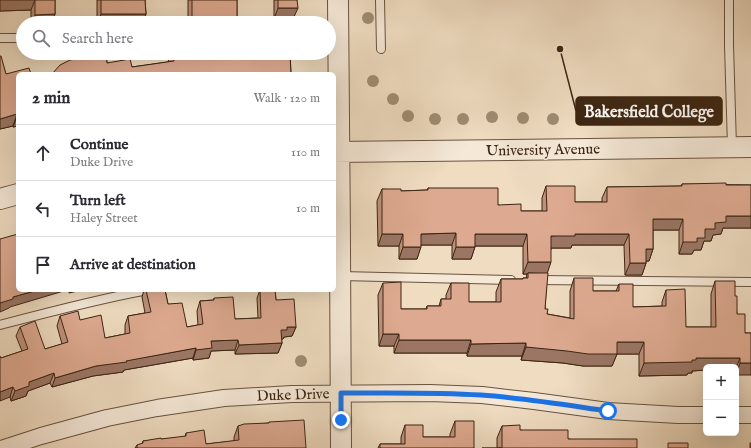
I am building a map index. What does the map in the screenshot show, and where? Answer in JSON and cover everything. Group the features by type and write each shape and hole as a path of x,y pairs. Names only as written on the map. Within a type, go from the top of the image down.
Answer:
{"street":[{"path":"336,18 338,0"},
{"path":"335,60 335,72"},
{"path":"336,113 339,182 337,276 341,393 341,448"},
{"name":"University Avenue","path":"337,152 741,147"},
{"path":"0,199 16,195"},
{"name":"Duke Drive","path":"4,448 106,418 157,408 224,398 292,394 430,393 534,401 608,411 703,415"},
{"path":"739,415 751,415"}],"lane":[{"path":"380,0 381,49"},
{"path":"729,0 729,45 741,147"},
{"path":"0,38 16,38"},
{"path":"337,276 523,280 751,282"},
{"path":"0,325 51,311 138,292"}],"building":[{"path":"35,0 55,0 55,14 35,15"},
{"path":"101,0 145,0 146,14 101,14"},
{"path":"192,0 237,0 237,16 192,16"},
{"path":"278,0 297,0 298,8 278,8"},
{"path":"1,56 6,74 29,68 30,72 16,72 16,114 0,119"},
{"path":"70,60 107,60 107,63 130,60 132,67 174,60 290,60 291,72 54,72 60,65"},
{"path":"726,183 726,185 751,185 751,216 726,216 726,222 715,223 715,229 705,229 705,238 697,238 697,242 683,242 683,219 653,219 653,249 646,249 646,263 630,263 629,234 575,234 575,236 551,236 551,262 528,262 527,234 475,234 475,247 456,247 456,233 421,234 421,247 403,247 403,234 382,234 382,189 401,189 401,191 428,190 428,188 498,188 498,205 521,204 521,211 547,211 546,186 575,186 575,202 607,202 607,187 682,186 682,184"},
{"path":"16,235 16,292 31,292 13,297 13,299 0,303 0,239"},
{"path":"528,273 548,273 545,309 548,309 547,314 574,319 574,278 593,278 593,291 619,291 619,284 633,284 633,307 666,306 666,290 685,289 686,327 716,327 715,281 735,281 737,314 745,314 745,333 751,333 751,363 740,363 740,358 696,358 696,360 692,360 692,362 644,363 644,342 617,342 617,354 588,354 526,347 526,343 471,344 471,340 399,340 399,334 383,334 383,283 401,282 401,309 427,309 427,306 441,306 441,299 451,299 451,283 469,283 469,302 501,302 501,279 528,278"},
{"path":"146,292 165,292 168,304 182,303 187,327 203,324 200,301 214,300 214,298 233,297 235,319 261,318 260,292 275,292 276,300 294,299 296,327 287,327 287,330 281,330 282,343 239,345 238,340 211,341 212,348 196,350 196,348 126,361 127,362 96,366 55,378 54,373 29,382 29,386 15,391 13,387 0,392 0,356 1,358 28,349 20,327 35,321 45,349 68,342 60,316 78,311 80,320 101,315 105,338 130,333 128,316 151,312"},
{"path":"304,420 306,448 137,448 137,445 143,443 143,441 186,436 186,433 204,430 206,444 239,440 238,426 244,424"},
{"path":"455,421 474,421 474,448 380,448 380,444 405,444 405,425 423,425 423,437 455,437"},
{"path":"520,425 520,430 568,430 568,439 637,439 637,448 502,448 502,426"},
{"path":"668,443 688,443 688,448 668,448"}],"place":[{"name":"Bakersfield College","path":"560,49"}],"route":[{"path":"341,420 341,393 430,393 482,396 608,411"}]}
